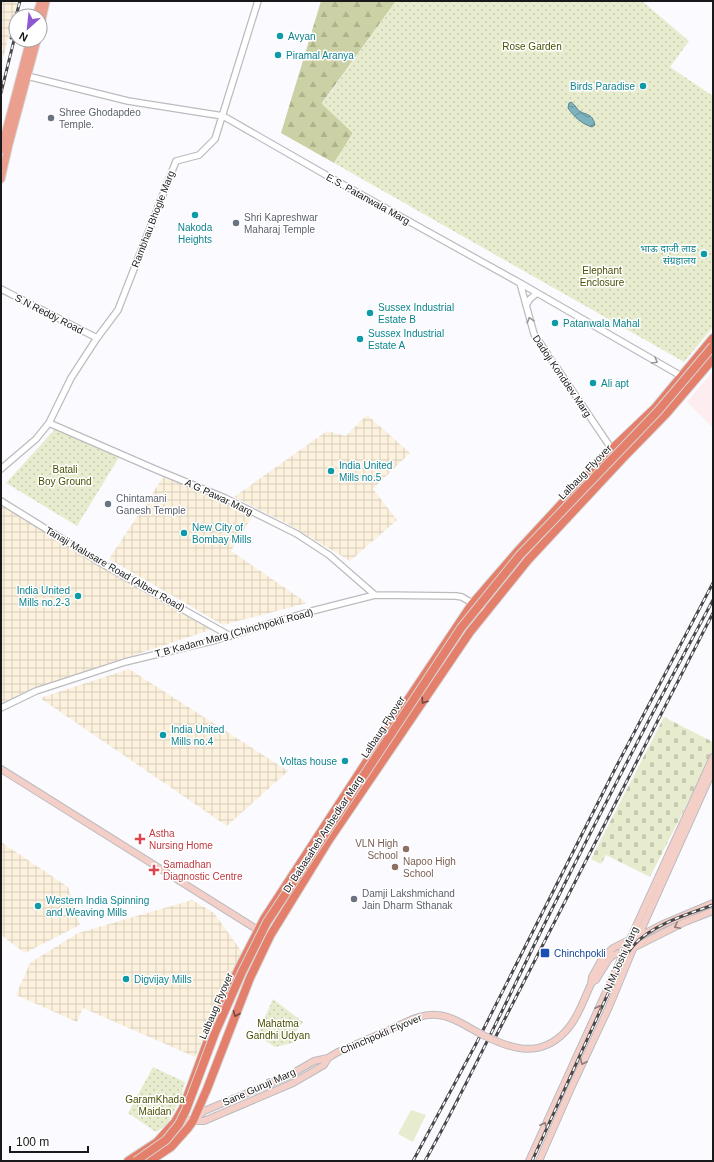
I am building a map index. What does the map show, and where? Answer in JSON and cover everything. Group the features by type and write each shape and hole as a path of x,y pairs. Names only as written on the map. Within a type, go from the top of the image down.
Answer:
{"highway":[{"path":"128,1161 157,1142 175,1122 182,1108 211,1032 238,970 258,930 291,876 472,604 517,552 612,449 655,408 713,338"},
{"name":"Lalbaug Flyover","path":"136,1161 166,1140 179,1124 186,1110 221,1020 242,972 267,922 461,628 520,555 658,411 713,346"},
{"name":"Lalbaug Flyover","path":"141,1161 168,1142 182,1125 190,1109 224,1019 245,971 271,922 464,629 523,556 593,482 662,413 713,352"},
{"name":"Dr Babasaheb Ambedkar Marg","path":"150,1161 171,1147 193,1121 250,978 270,936 329,840 470,632 487,612 499,594 528,560 666,414 713,359"}],"main road":[{"path":"1,179 29,48"},
{"path":"1,150 24,75 34,48"},
{"name":"N M Joshi Marg","path":"528,1161 624,950 645,913 693,806 713,757"},
{"path":"1,769 258,930 270,936"},
{"name":"N M Joshi Marg","path":"693,806 713,770"},
{"path":"592,983 596,980 609,959 614,955 624,950 633,948 708,910 713,903"},
{"path":"629,940 661,925 708,910"},
{"path":"645,913 651,921 661,925"},
{"name":"N M Joshi Marg","path":"539,1161 609,1007 638,936 645,913"},
{"name":"Chinchpokli Flyover","path":"328,1058 338,1052 416,1018 436,1015 448,1017 500,1043 512,1047 532,1050 544,1046 566,1032 592,983 592,978 603,957 613,948 629,940"},
{"path":"603,969 605,967 611,968 614,974"},
{"path":"177,1118 193,1121 204,1121 293,1083 324,1065 328,1058"},
{"name":"Sane Guruji Marg","path":"193,1121 204,1111 288,1076 314,1061 328,1058"}],"street":[{"name":"Rambhau Bhogle Marg","path":"1,469 36,439 49,423 71,378 97,338 118,310 176,161 200,155 215,139 258,1"},
{"name":"E.S. Patanwala Marg","path":"24,75 128,101 223,116 538,293 692,383"},
{"name":"Dadoji Konddev Marg","path":"520,283 534,334 612,449 623,458"},
{"name":"S N Reddy Road","path":"1,289 97,338"},
{"path":"526,306 530,299 538,293"},
{"name":"A G Pawar Marg","path":"49,423 225,498 297,534 329,555 375,595"},
{"name":"Tanaji Malusare Road (Albert Road)","path":"1,501 101,563 230,636"},
{"name":"T B Kadam Marg (Chinchpokli Road)","path":"1,708 36,691 125,662 230,636 312,611 375,595 456,596 462,597 487,612"}],"shaded area":[{"path":"1,1 18,1 16,8 8,8 8,39 1,66"},
{"path":"713,371 713,428 687,402"},
{"name":"India United Mills no.5","path":"367,415 410,453 373,489 397,520 350,561 288,524 234,497 327,431 346,436"},
{"name":"New City of Bombay Mills","path":"164,476 225,501 253,515 231,551 307,603 223,625 109,559"},
{"name":"India United Mills no.2-3","path":"1,505 213,629 35,688 1,703"},
{"name":"India United Mills no.4","path":"129,669 288,771 227,826 40,698"},
{"name":"Western India Spinning and Weaving Mills","path":"1,842 68,887 80,925 25,953 1,935"},
{"name":"Digvijay Mills","path":"192,900 214,913 242,952 195,1057 83,1008 77,1022 16,995 30,963 78,933"}],"green space":[{"path":"321,1 396,1 322,103 353,133 334,163 281,133"},
{"path":"396,1 642,1 689,41 670,67 713,96 713,327 684,362 334,163 353,133 322,104"},
{"name":"Batali Boy Ground","path":"56,428 121,454 77,526 6,483"},
{"path":"664,717 713,742 713,753 650,877 606,855 601,864 591,859"},
{"name":"Mahatma Gandhi Udyan","path":"273,999 303,1022 295,1033 293,1043 275,1047 263,1039 262,1041 255,1039"},
{"name":"GaramKhada Maidan","path":"153,1067 185,1082 181,1097 167,1125 156,1132 128,1113"},
{"path":"411,1110 426,1115 413,1142 398,1134"}],"water":[{"path":"571,102 578,110 590,116 595,125 592,127 588,126 576,117 568,108 569,103"}],"railway":[{"path":"18,8 20,1"},
{"path":"1,93 12,48"},
{"path":"413,1161 477,1042 615,769 713,583"},
{"path":"425,1161 474,1067 591,831 713,600"},
{"path":"494,1040 713,613"},
{"path":"532,1161 625,957 633,946 660,926 681,916 713,905"}],"place":[{"name":"Avyan","path":"280,36"},
{"name":"Piramal Aranya","path":"278,55"},
{"name":"Birds Paradise","path":"643,86"},
{"name":"Shree Ghodapdeo Temple.","path":"51,118"},
{"name":"Nakoda Heights","path":"195,215"},
{"name":"Shri Kapreshwar Maharaj Temple","path":"236,223"},
{"name":"भाऊ दाजी लाड संग्रहालय","path":"704,254"},
{"name":"Sussex Industrial Estate B","path":"370,313"},
{"name":"Patanwala Mahal","path":"555,323"},
{"name":"Sussex Industrial Estate A","path":"360,339"},
{"name":"Ali apt","path":"593,383"},
{"name":"India United Mills no.5","path":"331,471"},
{"name":"Chintamani Ganesh Temple","path":"108,504"},
{"name":"New City of Bombay Mills","path":"184,533"},
{"name":"India United Mills no.2-3","path":"78,596"},
{"name":"India United Mills no.4","path":"163,735"},
{"name":"Voltas house","path":"345,761"},
{"name":"Astha Nursing Home","path":"140,839"},
{"name":"VLN High School","path":"406,849"},
{"name":"Napoo High School","path":"395,867"},
{"name":"Samadhan Diagnostic Centre","path":"154,870"},
{"name":"Damji Lakshmichand Jain Dharm Sthanak","path":"354,899"},
{"name":"Western India Spinning and Weaving Mills","path":"38,906"},
{"name":"Chinchpokli","path":"545,953"},
{"name":"Digvijay Mills","path":"126,979"}],"park label":[{"name":"Rose Garden","path":"532,46"},
{"name":"Elephant Enclosure","path":"602,276"}]}
